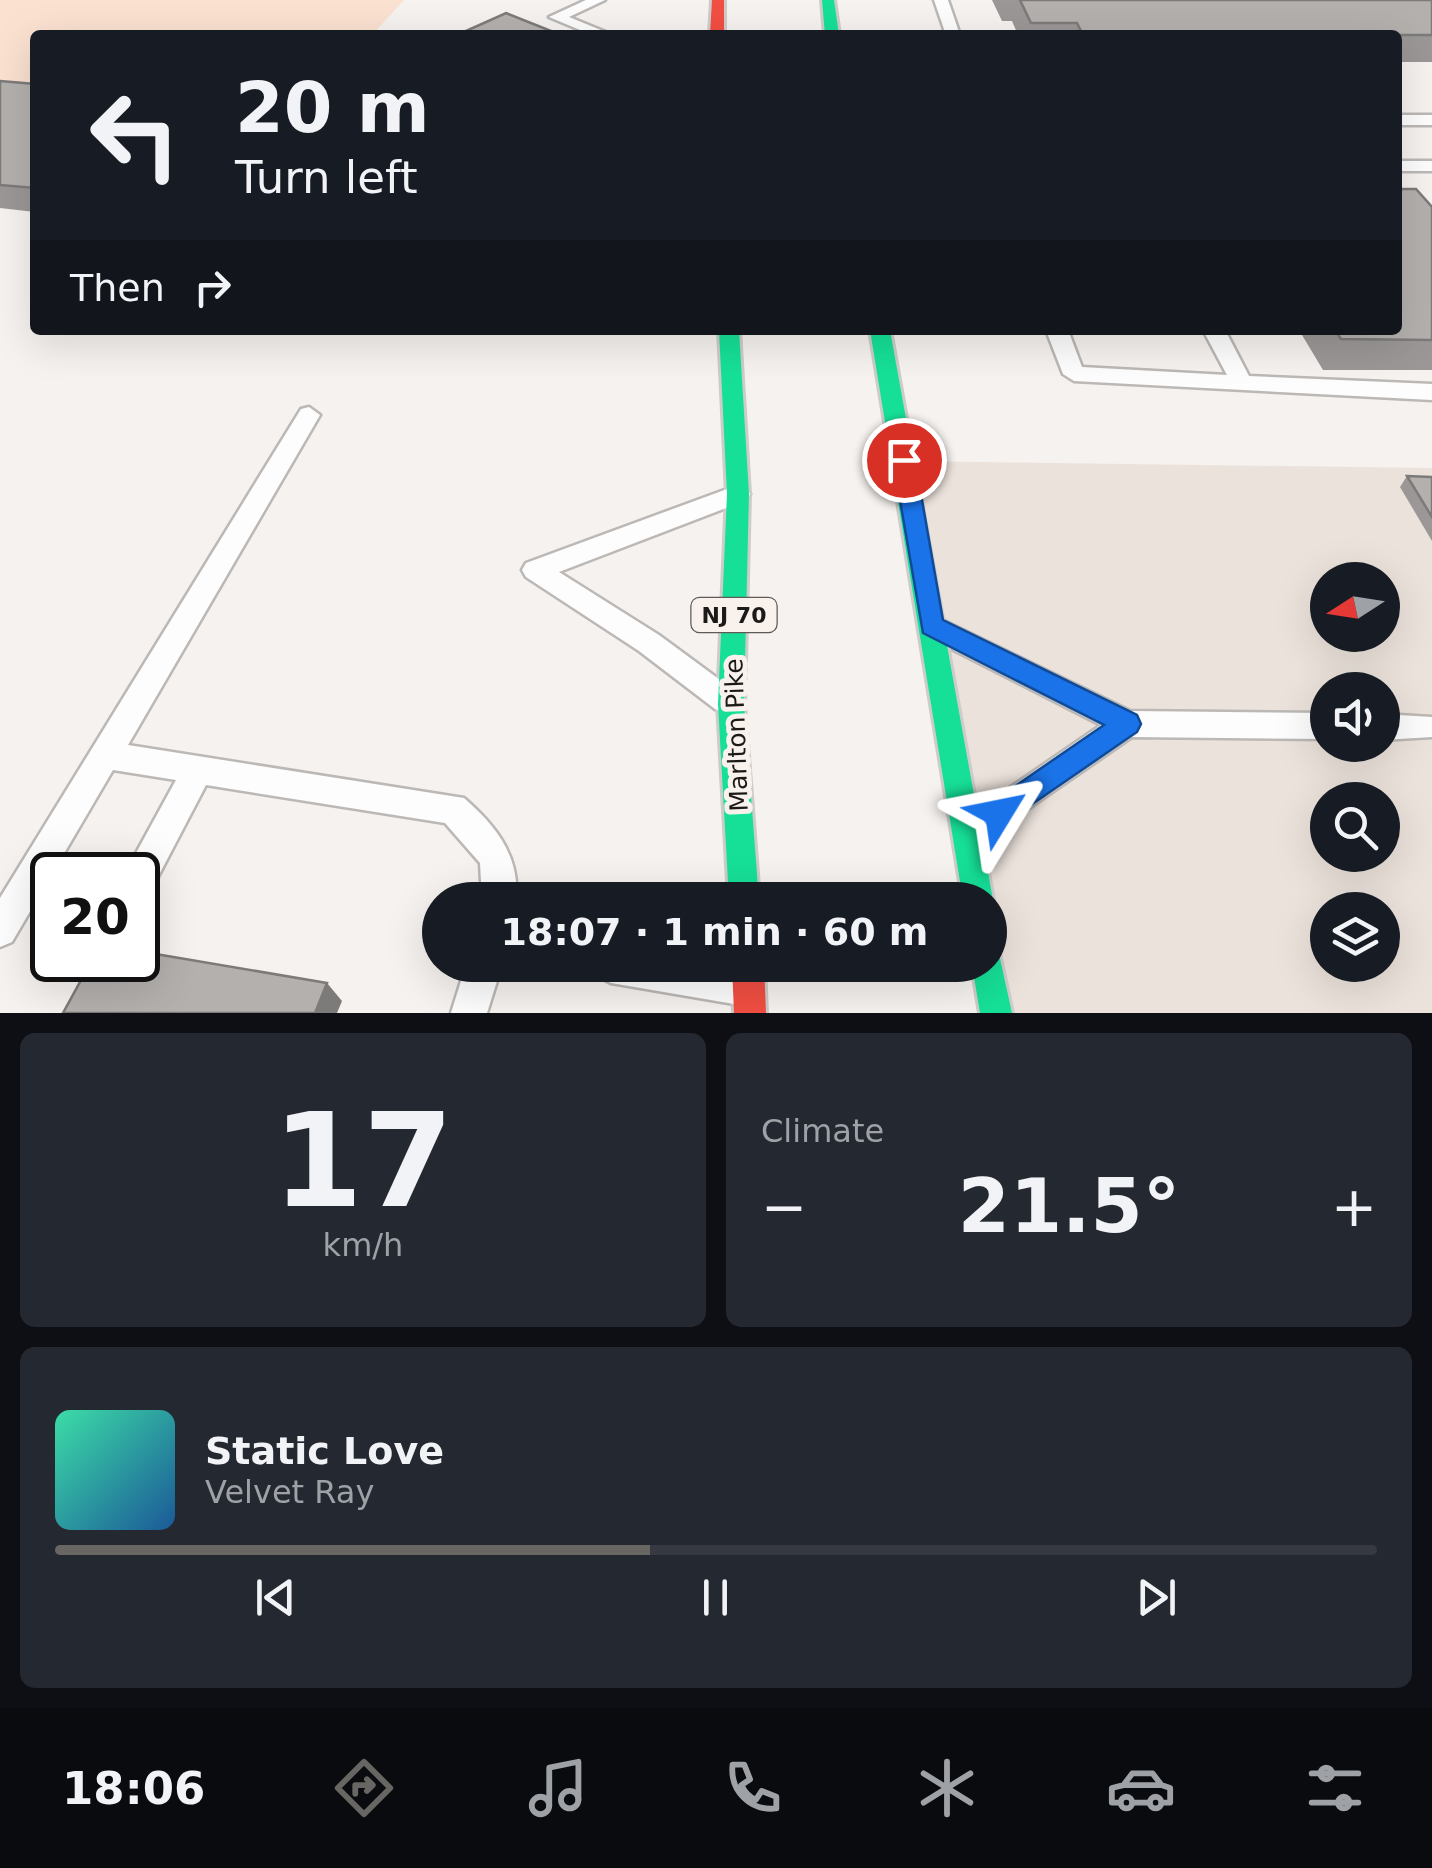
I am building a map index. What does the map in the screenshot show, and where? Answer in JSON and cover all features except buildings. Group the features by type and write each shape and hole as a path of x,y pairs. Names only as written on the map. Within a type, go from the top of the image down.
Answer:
{"highway":[{"path":"717,30 718,0"},
{"path":"828,0 831,30"},
{"name":"Marlton Pike","path":"729,335 738,494 731,704 743,882"},
{"path":"881,335 975,882"},
{"path":"991,982 996,1013"}],"lane":[{"path":"592,30 556,17 598,0"},
{"path":"941,0 951,30"},
{"path":"1402,120 1432,120"},
{"path":"1402,166 1432,166"},
{"path":"1060,335 1074,374 1432,392"},
{"path":"1217,335 1242,383"},
{"path":"0,930 310,415"},
{"path":"731,704 648,643 536,570 738,494"},
{"path":"932,626 1128,724 1310,726"},
{"path":"967,836 1128,724"},
{"path":"1400,727 1423,727"},
{"path":"105,755 453,808 488,840 501,882"},
{"path":"153,852 199,768"},
{"path":"469,1013 479,982"},
{"path":"709,982 750,989"}],"shaded area":[{"path":"0,0 404,0 377,30 30,30 30,98 0,97"},
{"path":"904,461 1432,468 1432,1013 996,1013 992,982 1007,982 1007,882 986,882"}],"traffic: fast":[{"path":"828,0 831,30"},
{"path":"729,335 738,494 731,704 743,882"},
{"path":"881,335 975,882"},
{"path":"991,982 996,1013"}],"traffic: jam":[{"path":"717,30 718,0"},
{"path":"749,982 750,1013"}],"route":[{"path":"904,460 932,626 1128,724 999,813"}]}
